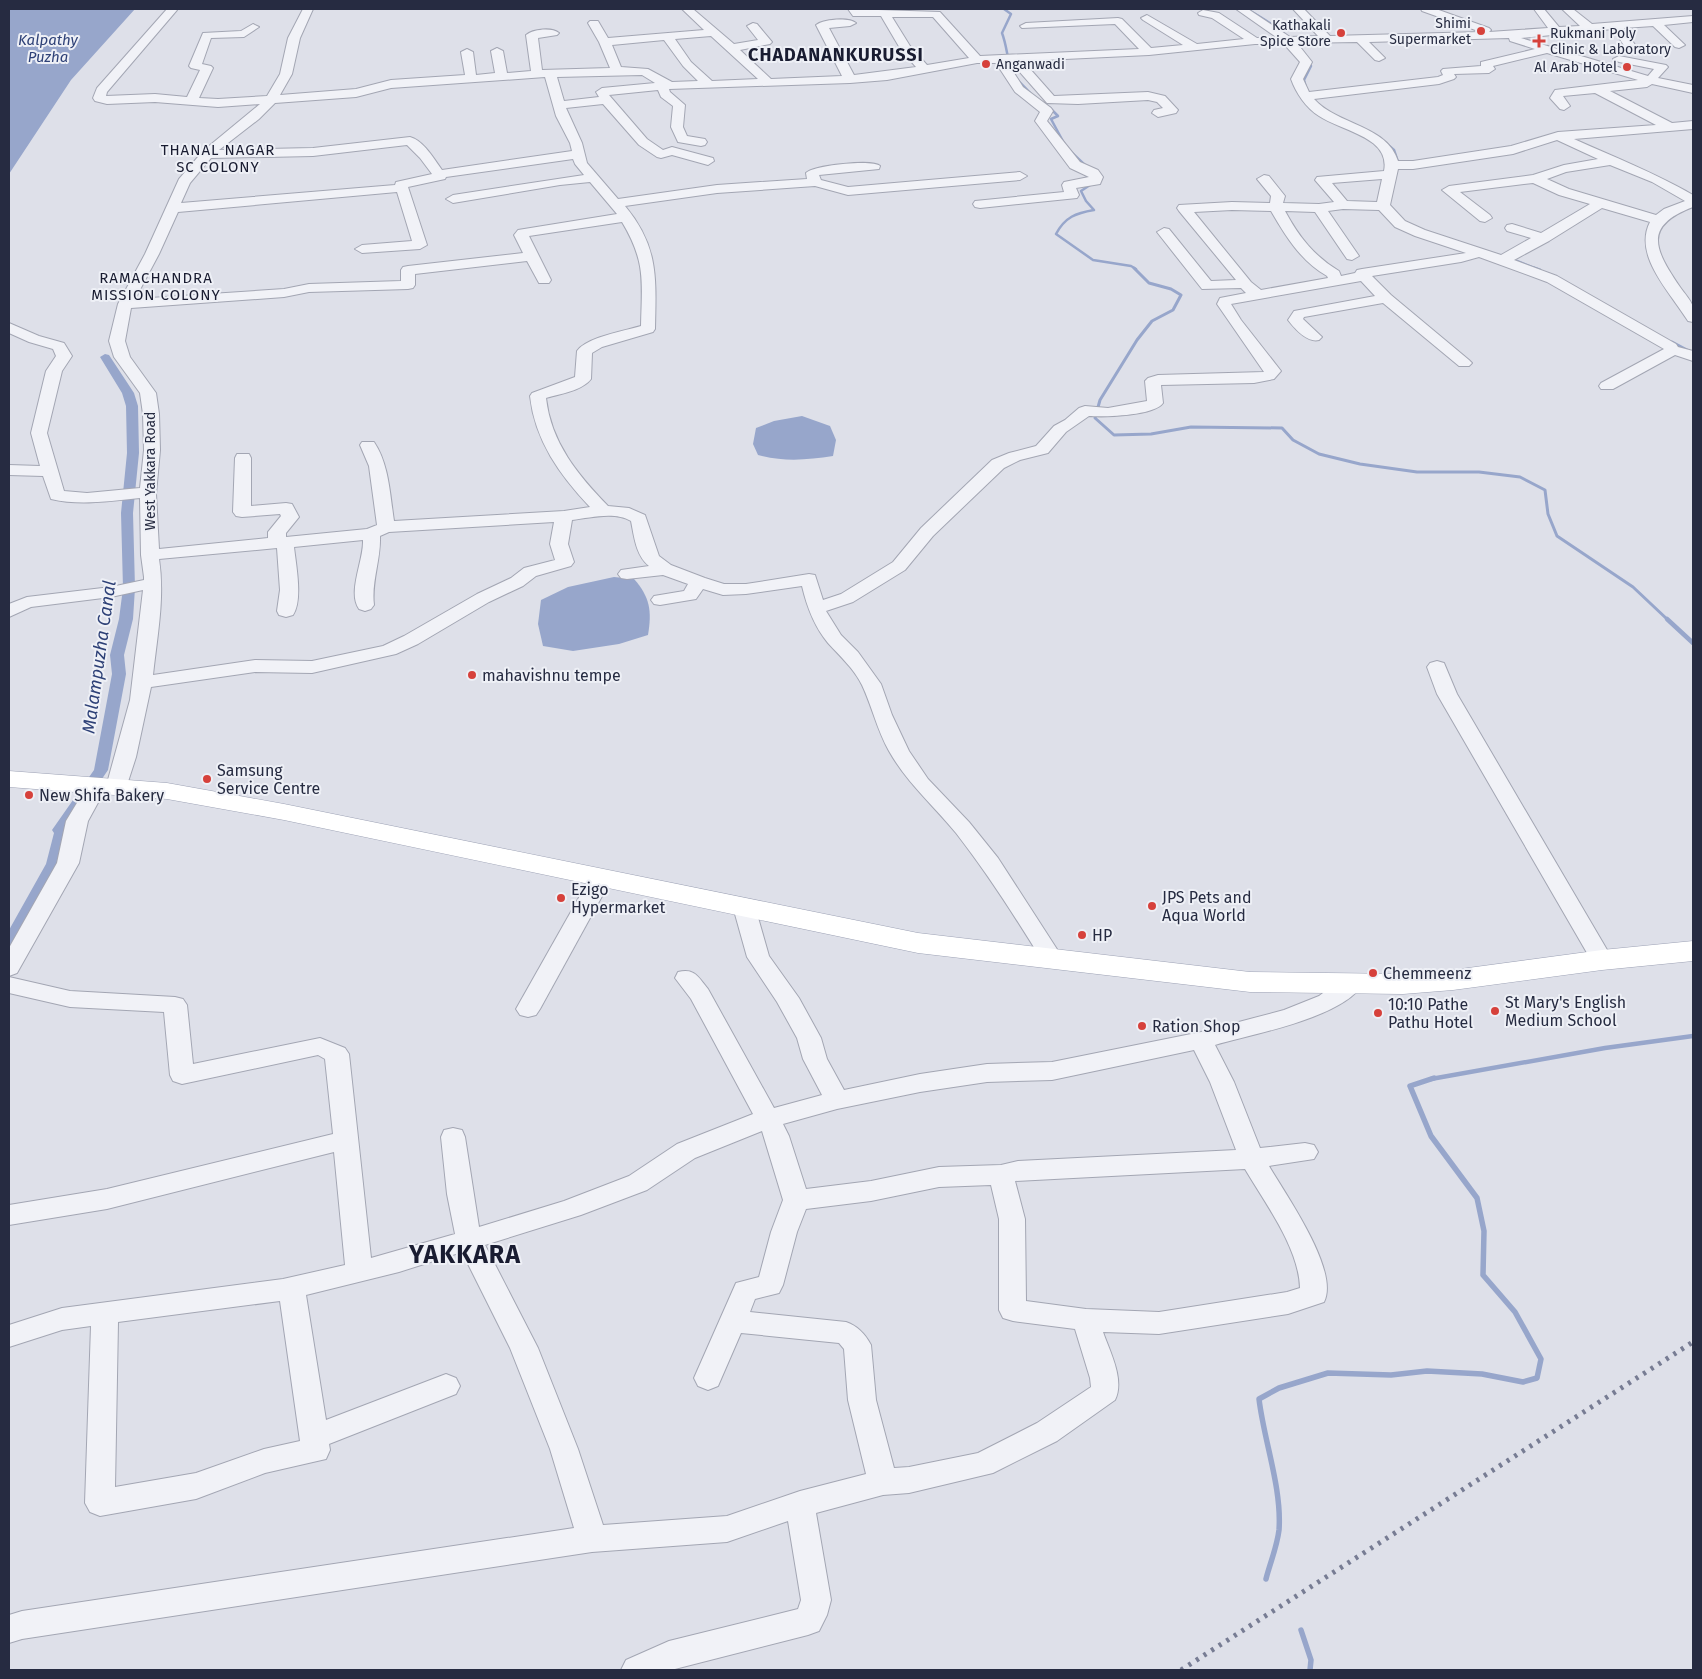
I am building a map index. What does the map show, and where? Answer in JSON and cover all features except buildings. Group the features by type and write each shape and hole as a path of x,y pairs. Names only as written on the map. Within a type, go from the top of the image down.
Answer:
{"main road":[{"path":"9,779 167,791 284,812 918,943 1250,982 1403,984 1453,980 1693,950"}],"street":[{"name":"West Yakkara Road","path":"9,968 68,863 77,821 98,787 126,757 142,683 153,583 150,555 135,493 152,450 148,393 122,357 117,341 126,304 152,254 184,182 207,154 224,138 255,116 286,74 294,38 308,9"},
{"path":"686,9 768,82"},
{"path":"853,9 857,14 885,12 936,14 976,60"},
{"path":"1241,9 1292,40 1294,46 1306,62 1297,79 1300,88 1322,114 1380,142 1389,150 1394,168 1383,206"},
{"path":"1298,9 1327,39"},
{"path":"1426,9 1547,50 1652,81 1693,89"},
{"path":"1539,9 1557,32"},
{"path":"1567,9 1591,29"},
{"path":"172,10 99,98 106,100 155,98 218,103 356,93 391,84 617,71 644,71 667,85"},
{"path":"885,12 905,48 924,69"},
{"path":"1204,13 1215,15 1254,40"},
{"path":"1629,14 1651,24 1680,45"},
{"path":"1147,18 1196,48"},
{"path":"708,161 672,151 661,154 643,142 606,100 602,92 667,85 850,79 887,76 976,60 1149,52 1254,40 1502,35 1557,32 1693,19"},
{"path":"1055,57 1026,26 1066,22 1118,21 1149,52"},
{"path":"594,23 605,42 617,71"},
{"path":"850,23 822,25 850,79"},
{"path":"731,48 766,42 753,26"},
{"path":"192,101 207,68 196,66 206,35 244,34 252,27"},
{"path":"1616,27 1631,48"},
{"path":"605,42 714,32"},
{"path":"553,33 532,34 544,74 560,105 562,116 573,137 581,164 621,210 641,242 647,260 650,316 648,329 597,344 585,352 583,379 569,386 538,396 538,409 542,425 567,471 603,511"},
{"path":"667,36 687,64 709,85"},
{"path":"1368,49 1449,47 1434,36"},
{"path":"1359,38 1378,58"},
{"path":"1306,96 1450,78 1446,71 1489,68 1485,64 1547,50"},
{"path":"498,51 502,77"},
{"path":"468,52 471,79"},
{"path":"1006,59 1051,100 1148,96 1161,99 1172,110 1158,113"},
{"path":"980,204 1072,195 1069,185 1095,181 1096,177 1093,173 1075,165 1041,121 1047,111 1031,100 1008,78 1006,59"},
{"path":"1564,106 1556,98 1559,93 1599,90 1652,81 1662,67 1619,60"},
{"path":"667,85 663,88 665,94 679,106 677,128 682,139 701,142"},
{"path":"1599,90 1671,127"},
{"path":"560,105 606,100"},
{"path":"1343,205 1322,180 1513,150 1558,136 1693,125"},
{"path":"1558,136 1657,180 1693,201"},
{"path":"207,154 313,152 410,141 425,155 438,174"},
{"path":"438,174 579,154"},
{"path":"1486,218 1449,190 1535,179 1564,169 1612,161"},
{"path":"814,182 812,173 833,169 874,166"},
{"path":"173,208 402,188 402,185 440,176 438,174"},
{"path":"544,280 521,235 523,232 717,189 814,182 848,192 1020,176"},
{"path":"453,199 560,181 593,178"},
{"path":"1264,179 1278,196 1276,207 1294,241 1323,268 1334,274 1335,280"},
{"path":"1535,179 1564,192 1658,220"},
{"path":"362,249 424,249 402,188"},
{"path":"1693,201 1668,211 1653,226 1652,253 1693,318"},
{"path":"1503,260 1544,238 1562,224 1601,203"},
{"path":"1257,294 1244,284 1243,280 1184,208 1383,206 1400,224 1441,241 1503,260 1552,279 1671,347 1673,350 1693,356"},
{"path":"1319,208 1352,256"},
{"path":"1512,228 1544,238"},
{"path":"1164,232 1207,286 1244,284"},
{"path":"816,608 847,598 899,566 927,532 998,464 1015,456 1042,450 1060,429 1071,423 1084,411 1108,413 1151,405 1155,403 1153,381 1254,378 1272,373 1273,371 1235,322 1224,304 1225,300 1363,275 1362,273 1382,269 1461,258 1472,255 1475,252"},
{"path":"126,304 284,292 309,288 408,285 408,270 446,260 532,256"},
{"path":"1363,275 1386,298 1464,363"},
{"path":"1314,337 1295,320 1299,314 1386,298"},
{"path":"9,327 34,339 58,346 64,356 54,371 39,433 57,496 87,498 135,493"},
{"path":"1608,386 1673,350"},
{"path":"365,605 363,591 378,530 377,466 368,445"},
{"path":"243,458 242,512 286,508 290,517 277,532 281,542 289,590 286,611"},
{"path":"9,470 50,471"},
{"path":"150,555 378,530 564,516 603,511 629,512 639,519 650,559 665,569 723,590 746,589 809,579 816,608 834,638 851,656 871,684 882,715 899,751 921,783 962,827 990,864 1023,912 1050,957"},
{"path":"142,683 198,673 255,666 312,667 389,650 410,640 482,598 517,582 530,572 553,567 565,562 559,544 564,516"},
{"path":"627,574 665,569"},
{"path":"660,600 690,595 699,582"},
{"path":"9,611 27,602 111,592 153,583"},
{"path":"1437,667 1447,694 1602,960"},
{"path":"528,1008 601,878"},
{"path":"744,907 758,958 787,998 809,1038 815,1060 837,1100"},
{"path":"686,978 700,995 766,1119 777,1136 796,1200 784,1232 770,1285 745,1291 708,1378"},
{"path":"9,1336 62,1319 291,1288 359,1272 572,1208 638,1183 686,1152 766,1119 837,1100 920,1083 987,1073 1052,1071 1201,1040 1309,1009 1327,1002 1351,984"},
{"path":"9,985 70,999 175,1005 182,1076 320,1046 337,1054 359,1272"},
{"path":"1001,1175 1012,1218 1013,1310 1086,1320 1159,1323 1288,1303 1314,1294 1313,1274 1297,1236 1252,1159 1222,1082 1201,1040"},
{"path":"453,1137 460,1194 469,1240 524,1348 564,1449 592,1539"},
{"path":"9,1215 107,1199 345,1140"},
{"path":"796,1200 871,1191 939,1177 1001,1175 1018,1171 1252,1159 1305,1152"},
{"path":"105,1313 100,1503 196,1486 264,1461 316,1450 291,1288"},
{"path":"9,1629 22,1625 592,1539 728,1529 800,1504 883,1482 909,1480 983,1464 1047,1432 1105,1392 1104,1378 1086,1320"},
{"path":"733,1321 846,1333 850,1335 857,1345 862,1400 883,1482"},
{"path":"314,1437 446,1386"},
{"path":"637,1670 669,1656 808,1621 812,1615 816,1600 800,1504"}],"water":[{"name":"Kalpathy Puzha","path":"9,9 135,9 71,80 9,174"},
{"path":"802,416 830,426 836,440 833,456 796,460 758,455 753,444 756,428 774,421"},
{"path":"614,577 634,579 644,592 650,611 648,635 619,644 573,651 543,646 538,624 541,600 568,587"}],"waterway":[{"path":"1004,9 1011,14 1002,33 1010,67 1016,78 1031,94"},
{"path":"1247,9 1284,33 1305,56 1311,66 1304,80 1306,88"},
{"path":"1049,107 1058,116 1051,119 1065,145"},
{"path":"1381,139 1394,150 1399,165"},
{"path":"1070,151 1086,166"},
{"path":"1093,183 1081,191 1086,201 1094,210 1067,220 1056,234 1093,260 1131,266 1136,269"},
{"path":"1517,261 1537,269"},
{"path":"1134,268 1149,283 1171,289 1181,295 1173,310 1152,321 1137,340 1100,400 1095,418 1114,435 1151,434 1191,427 1282,428 1293,440 1319,454 1360,464 1417,472 1479,472 1520,477 1545,490 1548,514 1557,536 1633,587 1668,620"},
{"path":"1672,342 1687,350"},
{"name":"Malampuzha Canal","path":"9,944 54,864 61,833 59,830 101,770 119,674 117,655 126,619 129,588 127,513 133,453 132,406 128,393 105,357"},
{"path":"1667,619 1693,643"},
{"path":"1431,1079 1605,1048 1693,1036"},
{"path":"1266,1579 1278,1536 1279,1514 1278,1498 1259,1399 1279,1388 1328,1373 1391,1375 1427,1371 1482,1374 1523,1382 1537,1378 1541,1359 1515,1312 1483,1275 1484,1231 1477,1198 1431,1136 1410,1086 1431,1079"},
{"path":"1301,1630 1311,1660 1310,1670"}],"railway":[{"path":"1181,1670 1693,1342"}],"place":[{"name":"Shimi Supermarket","path":"1481,31"},
{"name":"Kathakali Spice Store","path":"1341,33"},
{"name":"Rukmani Poly Clinic & Laboratory","path":"1539,41"},
{"name":"Anganwadi","path":"986,64"},
{"name":"Al Arab Hotel","path":"1627,67"},
{"name":"mahavishnu tempe","path":"472,675"},
{"name":"Samsung Service Centre","path":"207,779"},
{"name":"New Shifa Bakery","path":"29,795"},
{"name":"Ezigo Hypermarket","path":"561,898"},
{"name":"JPS Pets and Aqua World","path":"1152,906"},
{"name":"HP","path":"1082,935"},
{"name":"Chemmeenz","path":"1373,973"},
{"name":"St Mary's English Medium School","path":"1495,1011"},
{"name":"10:10 Pathe Pathu Hotel","path":"1378,1013"},
{"name":"Ration Shop","path":"1142,1026"}],"district":[{"name":"CHADANANKURUSSI","path":"836,55"},
{"name":"THANAL NAGAR SC COLONY","path":"218,158"},
{"name":"RAMACHANDRA MISSION COLONY","path":"156,286"},
{"name":"YAKKARA","path":"465,1255"}]}
